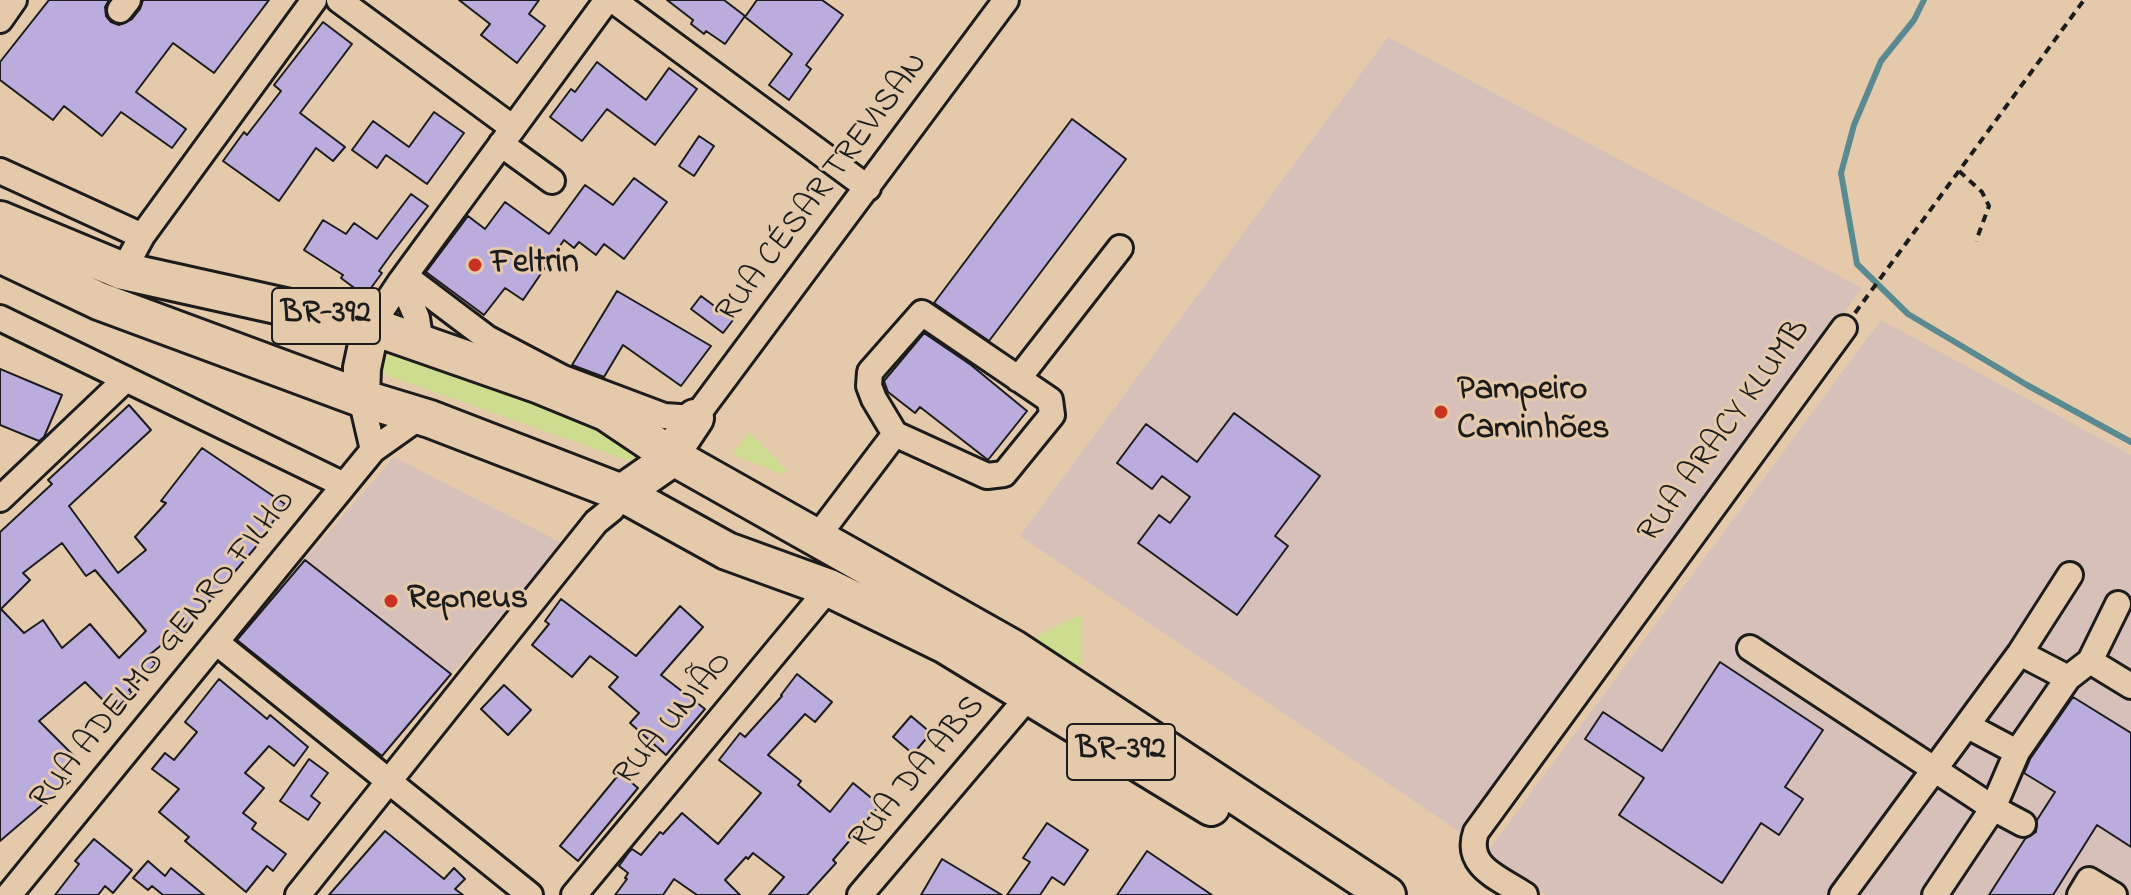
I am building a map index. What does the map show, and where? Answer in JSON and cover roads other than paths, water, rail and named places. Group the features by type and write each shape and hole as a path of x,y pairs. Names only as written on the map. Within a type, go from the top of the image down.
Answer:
{"highway":[{"name":"BR-392","path":"0,220 123,271 371,326 606,412 652,456 727,551 829,588 944,644 1168,780 1341,895"},
{"name":"BR-392","path":"0,254 99,301 361,398 430,419 652,456 708,474 1014,649 1387,895"},
{"name":"BR-392","path":"361,398 362,368 371,326"}],"street":[{"path":"0,20 14,0"},
{"path":"123,271 142,236 314,0"},
{"path":"339,0 507,136 552,181"},
{"path":"371,326 507,136 610,0 868,188"},
{"name":"RUA CÉSAR TREVISAN","path":"652,456 868,188 1006,0"},
{"path":"0,171 142,236"},
{"path":"1018,379 1120,248"},
{"path":"403,278 417,318 421,344"},
{"path":"298,895 652,456 664,416 563,378 487,338 403,278"},
{"path":"922,313 1050,400 1052,415 1004,474 987,476 895,434 874,399 869,386 870,372 922,313"},
{"path":"0,318 344,485"},
{"name":"RUA ARACY KLUMB","path":"1525,895 1478,864 1471,846 1476,832 1844,328"},
{"path":"0,499 126,379"},
{"path":"361,398 373,450"},
{"name":"RUA ADELMO GENRO FILHO","path":"9,895 373,450 418,418 430,419"},
{"path":"817,537 895,434"},
{"path":"1842,895 1933,768 1968,726 2070,575"},
{"name":"RUA UNIÃO","path":"574,895 829,588"},
{"path":"1940,893 1993,808 2017,752 2068,678 2090,661 2118,604"},
{"path":"216,642 530,895"},
{"path":"1750,648 1993,808 2023,824"},
{"path":"2020,653 2068,678"},
{"path":"2090,661 2131,686"},
{"name":"RUA DA ABS","path":"860,895 1029,696"},
{"path":"1968,726 2017,752"},
{"path":"2080,895 2089,880 2114,895"}],"waterway":[{"path":"1924,0 1914,20 1881,61 1854,125 1841,173 1857,264 1908,314 2131,442"}],"place":[{"name":"Feltrin","path":"475,265"},
{"name":"Pampeiro Caminhões","path":"1441,412"},
{"name":"Repneus","path":"391,601"}]}
